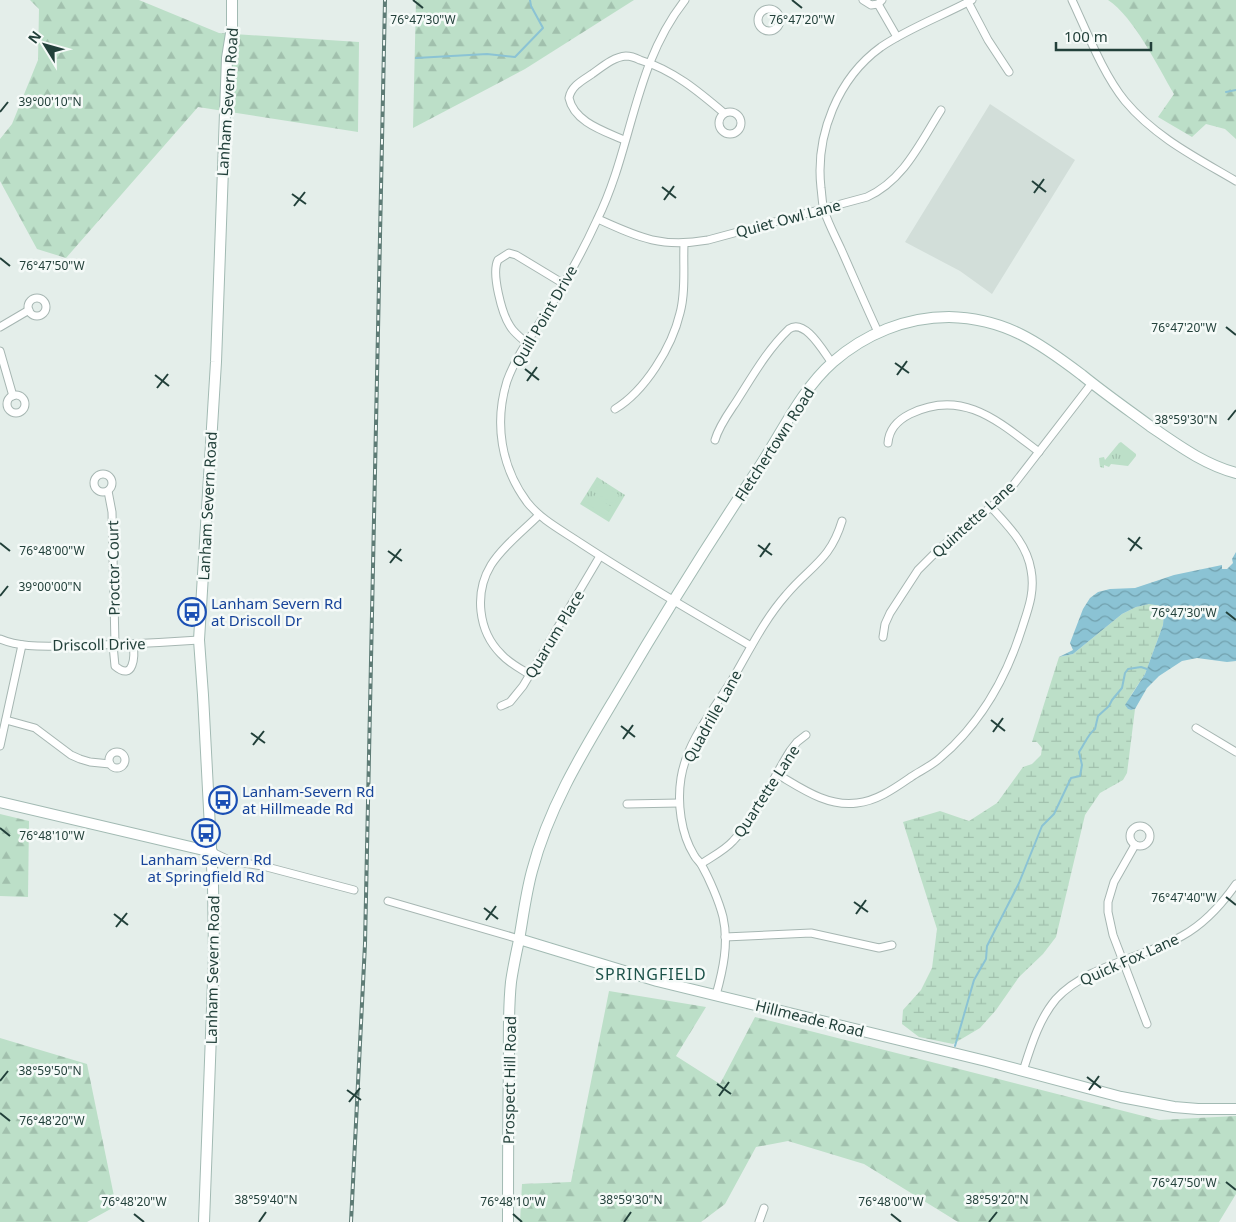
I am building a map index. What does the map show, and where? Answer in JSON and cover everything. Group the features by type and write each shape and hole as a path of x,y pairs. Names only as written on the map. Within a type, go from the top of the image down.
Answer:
{"street":[{"name":"Lanham Severn Road","path":"204,1222 214,988 212,852 199,640 216,362 227,58 232,27 232,0"},
{"name":"Quill Point Drive","path":"685,0 661,35 649,62 624,140 620,161 598,219 564,284 527,343 508,381 501,410 500,429 505,458 514,480 526,501 539,515 600,556 751,646"},
{"path":"762,0 766,9"},
{"path":"863,0 871,5 880,2 897,37"},
{"path":"1072,0 1118,92 1141,119 1158,133 1236,181"},
{"path":"878,332 824,210 819,173 820,151 826,127 835,104 847,83 862,63 880,48 897,37 970,1 988,40 1009,72"},
{"path":"624,140 584,120 570,104 570,94 579,82 616,59 629,56 649,62 686,83 724,113"},
{"name":"Quiet Owl Lane","path":"598,219 636,236 667,243 684,244 708,240 867,197 886,187 901,171 942,110"},
{"path":"615,408 629,399 653,370 676,327 682,304 684,244"},
{"path":"527,343 510,326 502,310 496,268 498,260 505,254 516,255 564,284"},
{"path":"0,328 29,310"},
{"name":"Fletchertown Road","path":"519,939 532,869 546,825 560,794 590,739 672,600 806,394 832,363 862,341 878,332 932,318 965,318 987,321 1014,330 1034,340 1191,455 1236,473"},
{"path":"715,440 724,420 765,358 781,336 793,326 802,328 811,335 832,363"},
{"path":"0,351 13,396"},
{"name":"Quintette Lane","path":"883,637 885,624 890,613 918,570 940,549 991,507 1014,484 1092,383"},
{"path":"888,443 892,430 902,419 929,407 948,405 971,408 987,414 1040,452"},
{"name":"Proctor Court","path":"108,491 112,512 115,666 125,670 132,667 134,663 134,644"},
{"path":"777,774 824,800 848,804 865,802 893,789 939,759 979,717 995,693 1013,655 1029,607 1033,585 1026,550 1020,540 991,507"},
{"path":"529,674 500,654 489,639 481,615 480,594 487,574 496,559 539,515"},
{"name":"Quadrille Lane","path":"716,996 724,964 725,938 722,915 701,864 694,856 688,842 679,803 681,778 690,750 761,629 786,595 828,552 837,536 842,521"},
{"name":"Quarum Place","path":"501,706 510,702 515,697 600,556"},
{"name":"Driscoll Drive","path":"0,639 22,645 114,645 199,640"},
{"path":"0,746 22,645"},
{"path":"6,720 34,728 66,752 80,759 110,764"},
{"path":"1196,728 1236,752"},
{"name":"Quartette Lane","path":"701,864 736,837 752,816 790,751 806,735"},
{"path":"0,802 212,852 231,861 263,866 354,890"},
{"path":"627,804 679,803"},
{"path":"1135,845 1114,882 1108,902 1110,926 1146,1024"},
{"name":"Quick Fox Lane","path":"1022,1071 1042,1020 1055,1000 1076,982 1188,932 1214,910 1236,884"},
{"name":"Hillmeade Road","path":"388,901 633,974 1022,1071 1079,1087 1149,1104 1188,1109 1236,1109"},
{"path":"725,938 811,933 879,948 892,946"},
{"name":"Prospect Hill Road","path":"508,1222 510,1004 511,983 519,939"},
{"path":"759,1222 764,1208"}],"shaded area":[{"path":"990,104 1075,160 992,294 960,271 905,242"}],"green space":[{"path":"30,0 139,0 219,33 359,42 358,132 198,107 66,258 37,249 0,181 0,139 12,124 38,60 39,9"},
{"path":"416,0 634,0 525,69 413,128"},
{"path":"1108,0 1236,0 1236,139 1225,129 1206,124 1192,137 1158,117 1174,94 1136,30 1118,8"},
{"path":"1121,442 1136,454 1128,466 1111,464 1109,467 1104,465 1104,468 1100,467 1099,458 1104,457 1105,460"},
{"path":"597,477 625,495 609,522 580,504"},
{"path":"600,483 619,495 614,504 594,492"},
{"path":"593,495 612,507 606,516 587,504"},
{"path":"1149,604 1161,605 1164,611 1163,625 1145,674 1131,695 1128,709 1135,709 1127,773 1123,780 1100,793 1085,815 1056,937 1043,954 1019,977 996,1010 980,1028 953,1044 919,1037 902,1024 903,1010 921,990 932,968 937,929 903,822 940,811 969,821 997,803 1023,767 1032,764 1041,755 1042,748 1037,742 1032,742 1059,657 1073,654 1122,614 1136,607"},
{"path":"0,814 29,821 28,897 0,896"},
{"path":"609,991 706,1007 676,1056 720,1084 755,1017 1159,1120 1236,1116 1236,1194 1219,1222 958,1222 864,1164 788,1141 756,1147 725,1204 701,1222 520,1222 522,1184 571,1182"},
{"path":"0,1038 87,1064 116,1206 87,1222 0,1222"}],"water":[{"path":"1236,552 1236,661 1227,662 1197,658 1182,661 1159,676 1147,688 1135,709 1128,709 1125,705 1145,674 1163,625 1164,611 1161,606 1149,604 1136,607 1122,614 1073,654 1059,657 1073,650 1070,643 1083,609 1090,598 1098,592 1110,589 1135,588 1174,575 1222,565 1222,569 1227,569 1233,563 1232,559"}],"waterway":[{"path":"416,58 487,54 515,57 543,28 531,6 530,0"},
{"path":"1226,92 1236,90"},
{"path":"955,1046 974,980 986,959 987,946 1019,883 1042,826 1054,814 1071,778 1080,776 1082,765 1079,752 1095,729 1098,716 1109,706 1122,688 1125,673 1128,669 1141,667 1147,669"}],"railway":[{"path":"351,1222 365,944 385,0"}],"place":[{"name":"Lanham Severn Rd at Driscoll Dr","path":"192,612"},
{"name":"Lanham-Severn Rd at Hillmeade Rd","path":"223,800"},
{"name":"Lanham Severn Rd at Springfield Rd","path":"206,833"}],"district":[{"name":"SPRINGFIELD","path":"651,974"}]}
